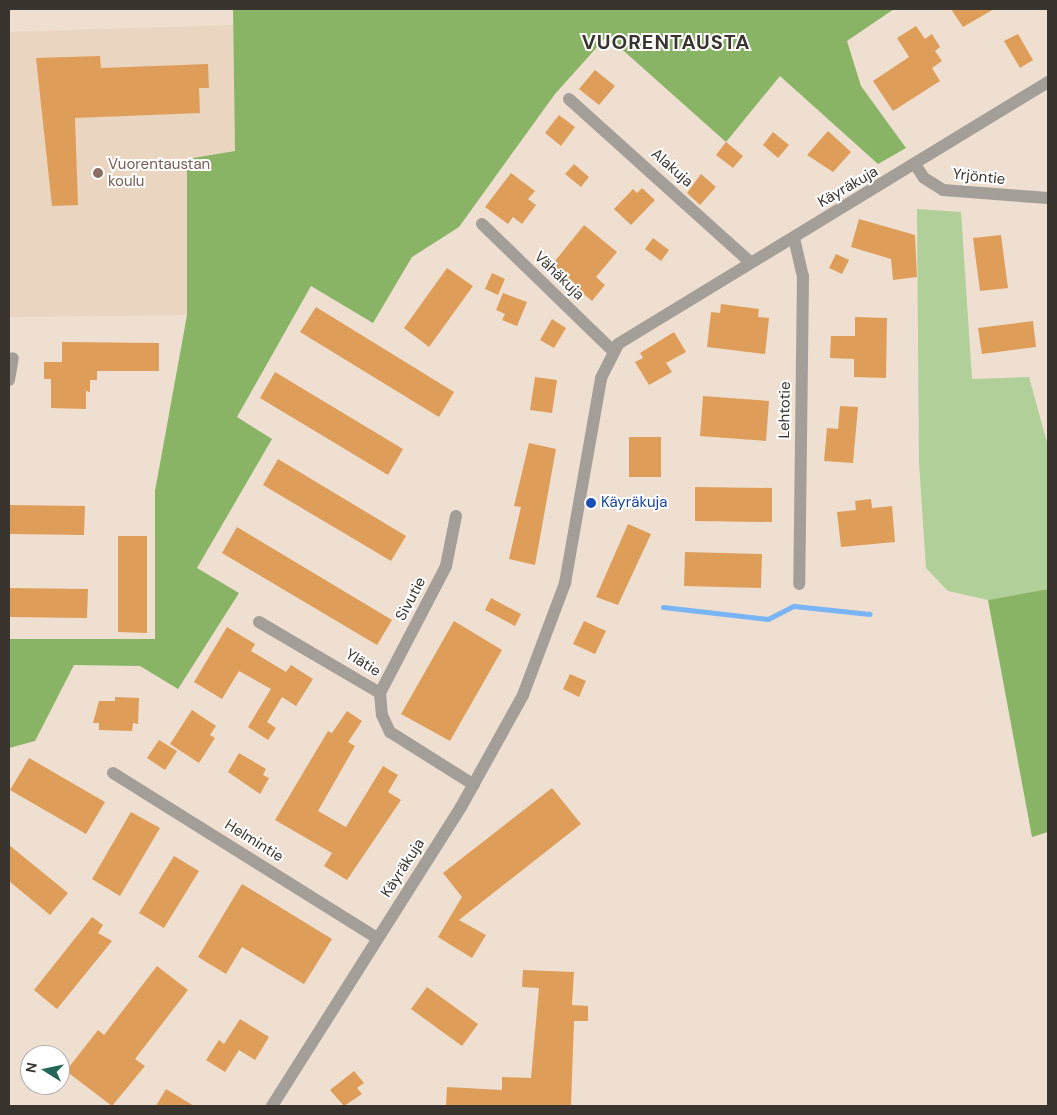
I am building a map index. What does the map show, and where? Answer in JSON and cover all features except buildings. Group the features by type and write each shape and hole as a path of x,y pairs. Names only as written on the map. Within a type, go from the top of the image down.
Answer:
{"street":[{"name":"Käyräkuja","path":"272,1106 474,784 523,694 561,598 600,378 613,351 630,335 750,262 916,166 1048,82"},
{"name":"Alakuja","path":"570,99 750,262"},
{"name":"Yrjöntie","path":"916,166 924,178 943,190 1048,198"},
{"name":"Vähäkuja","path":"482,224 613,351"},
{"name":"Lehtotie","path":"794,238 803,276 799,584"},
{"path":"9,380 13,358"},
{"name":"Sivutie","path":"380,693 446,566 456,516"},
{"name":"Ylätie","path":"259,622 380,693 382,715 390,732 474,784"},
{"name":"Helmintie","path":"113,773 377,938"}],"shaded area":[{"name":"Vuorentaustan koulu","path":"233,25 235,151 187,159 187,315 9,317 9,32"}],"green space":[{"path":"233,9 894,9 847,41 861,86 906,148 878,164 780,76 726,142 607,36 555,94 459,227 412,257 373,323 311,286 237,417 272,439 197,568 239,593 178,689 140,666 74,665 35,741 9,748 9,639 155,639 155,491 187,315 187,159 235,151"},
{"path":"917,209 961,212 972,379 1029,377 1048,446 1048,589 988,600 948,591 926,568 919,463"},
{"path":"1048,589 1048,832 1032,837 988,600"}],"waterway":[{"path":"663,607 768,619 794,606 870,614"}],"place":[{"name":"Vuorentaustan koulu","path":"98,173"},
{"name":"Käyräkuja","path":"591,503"}],"district":[{"name":"VUORENTAUSTA","path":"666,42"}]}
